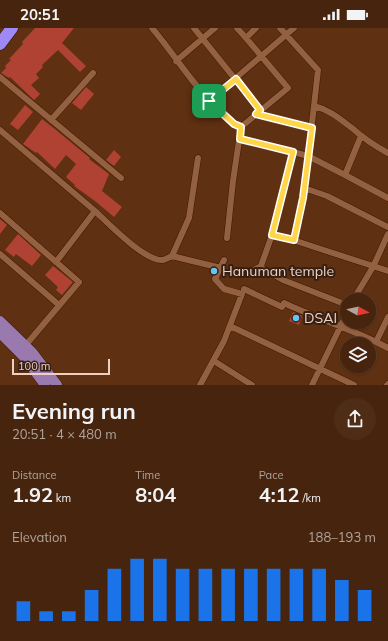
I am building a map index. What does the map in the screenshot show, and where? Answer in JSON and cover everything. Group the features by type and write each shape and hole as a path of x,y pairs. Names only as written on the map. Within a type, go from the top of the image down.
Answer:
{"highway":[{"path":"0,44 12,28"}],"main road":[{"path":"0,320 25,346 48,383"},
{"path":"0,333 48,383"}],"street":[{"path":"152,28 176,61 209,101 234,124 241,127"},
{"path":"194,28 236,79 258,112 312,128"},
{"path":"176,61 215,28"},
{"path":"227,238 233,180 241,127 288,88 237,28"},
{"path":"246,38 256,28"},
{"path":"280,28 318,70 304,188 294,240"},
{"path":"209,101 294,28"},
{"path":"52,120 93,73"},
{"path":"0,77 121,178"},
{"path":"314,106 323,108 340,118 361,136 388,153"},
{"path":"0,130 95,211 131,245 153,258 163,260 172,256 221,268"},
{"path":"345,175 361,136"},
{"path":"240,139 308,156 388,198"},
{"path":"252,271 260,267 272,235 293,152"},
{"path":"172,256 189,218 198,158"},
{"path":"304,188 328,196 388,227"},
{"path":"56,262 95,211"},
{"path":"0,212 79,282 25,346"},
{"path":"357,293 373,267 388,234"},
{"path":"272,235 294,240 388,271"},
{"path":"0,254 59,305"},
{"path":"200,385 224,341 242,294 224,289 215,279 224,260"},
{"path":"260,267 283,280 340,302"},
{"path":"244,289 282,307 284,303 340,327 312,385"},
{"path":"388,317 376,342 388,348"},
{"path":"230,326 354,385"},
{"path":"345,329 364,337"},
{"path":"214,361 252,385"}],"building":[{"path":"35,28 74,28 62,43 86,66 80,72 58,50 42,65 43,67 36,74 39,78 31,85 40,94 34,100 10,77 9,78 1,73 11,60 9,59"},
{"path":"86,87 94,94 81,110 72,103"},
{"path":"25,105 33,112 18,130 10,124"},
{"path":"42,119 109,174 102,191 122,207 114,217 74,186 75,185 66,177 76,164 66,155 55,169 37,152 36,153 23,144"},
{"path":"114,150 121,157 114,166 106,160"},
{"path":"0,219 7,225 0,234"},
{"path":"18,234 41,255 32,266 16,254 14,257 5,250"},
{"path":"53,266 73,282 62,295 56,290 58,287 45,275"},
{"name":"DSAI","path":"293,312 302,316 299,325 289,321"}],"place":[{"name":"Hanuman temple","path":"214,271"},
{"name":"DSAI","path":"296,318"}],"route":[{"path":"236,79 260,110 256,114 312,128 303,198 294,240 272,235 293,152 240,139 241,127 234,124 209,101 236,79"}]}
